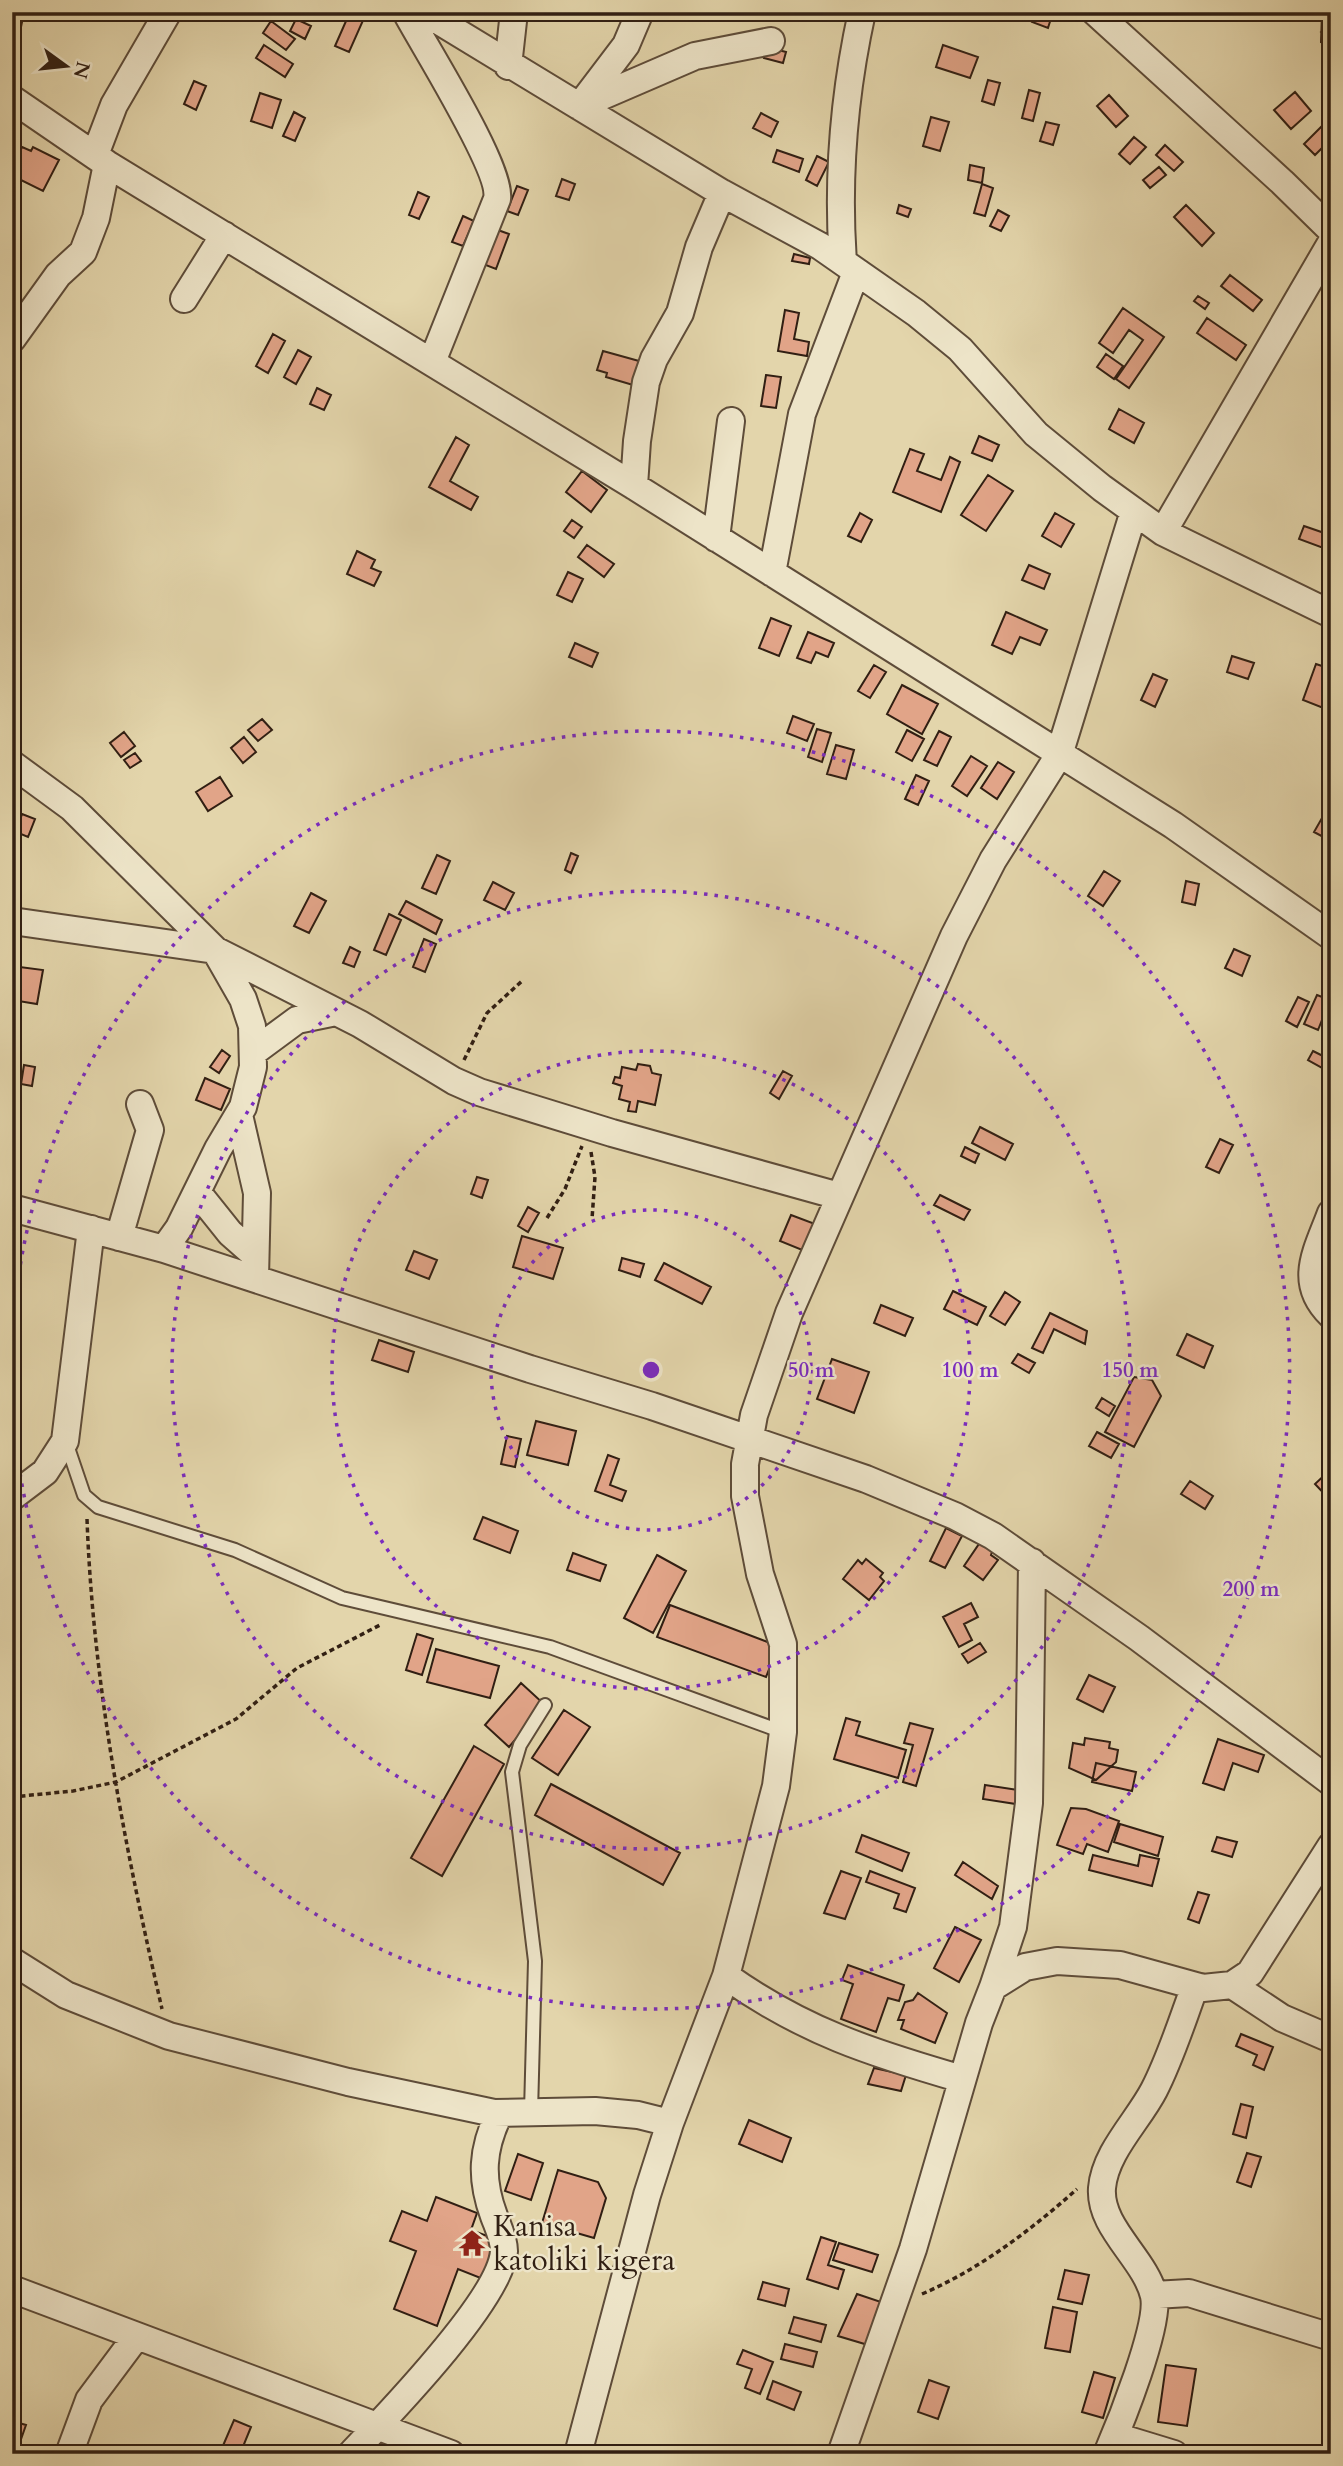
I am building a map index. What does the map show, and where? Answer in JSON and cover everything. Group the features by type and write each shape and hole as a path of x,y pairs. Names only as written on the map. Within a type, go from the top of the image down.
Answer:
{"street":[{"path":"12,339 58,275 83,252 96,218 101,159 114,105 168,12"},
{"path":"407,12 475,133 498,186 497,200 432,362"},
{"path":"424,12 508,66 722,193 820,246 916,313 960,349 1036,434 1163,532 1331,614"},
{"path":"508,66 514,12"},
{"path":"579,106 626,46 640,12"},
{"path":"772,573 802,414 850,267 841,175 848,83 862,12"},
{"path":"1096,12 1331,230"},
{"path":"579,106 695,56 771,41"},
{"path":"12,99 101,159 634,486 1173,825 1331,936"},
{"path":"634,486 637,441 646,382 654,359 680,313 699,247 722,193"},
{"path":"184,299 224,235"},
{"path":"1163,532 1331,243"},
{"path":"716,538 731,421"},
{"path":"578,2454 643,2208 670,2123 726,1976 776,1786 783,1732 783,1644 760,1574 745,1496 748,1439 770,1363 839,1196 954,936 993,860 1059,755 1135,511"},
{"path":"12,764 72,808 215,950 243,999 253,1026 255,1051 249,1088 239,1115 218,1149 198,1193 164,1249"},
{"path":"12,922 215,950 336,1012 454,1081 502,1100 583,1129 839,1196"},
{"path":"255,1051 297,1020 336,1012"},
{"path":"119,1237 150,1130 139,1104"},
{"path":"239,1115 257,1193 255,1267"},
{"path":"198,1193 255,1267"},
{"path":"14,1207 164,1249 255,1267 866,1479 956,1516 1032,1562 1139,1638 1331,1782"},
{"path":"1331,1213 1311,1276 1314,1294 1331,1315"},
{"path":"12,1497 45,1472 65,1441 91,1229"},
{"path":"841,2454 894,2306 937,2172 962,2079 1013,1927 1029,1803 1032,1562"},
{"path":"993,1987 1025,1967 1057,1961 1120,1965 1195,1986 1220,1988 1232,1985 1250,1973 1331,1846"},
{"path":"12,1961 66,1995 169,2036 360,2085 499,2113 594,2111 638,2115 670,2123"},
{"path":"726,1976 765,2004 810,2028 887,2057 962,2079"},
{"path":"1232,1985 1282,2018 1331,2039"},
{"path":"1174,2454 1111,2445 1149,2332 1154,2295 1131,2251 1106,2213 1102,2189 1112,2158 1154,2090 1195,1986"},
{"path":"351,2454 464,2326 501,2263 503,2240 486,2194 483,2167 488,2137 499,2113"},
{"path":"12,2289 451,2454"},
{"path":"1154,2295 1189,2292 1331,2337"},
{"path":"69,2454 89,2400 136,2337"}],"lane":[{"path":"65,1441 88,1500 99,1507 235,1550 342,1598 550,1647 783,1732"},
{"path":"531,2112 535,1961 512,1772 520,1745 545,1705"}],"path":[{"path":"454,1081 487,1013 522,981"},
{"path":"547,1218 565,1189 583,1129"},
{"path":"583,1129 595,1177 592,1219"},
{"path":"88,1500 87,1521 99,1683 116,1782 169,2036"},
{"path":"12,1797 66,1792 116,1782 236,1719 297,1668 402,1610"},
{"path":"894,2306 974,2268 1016,2240 1079,2187"}],"building":[{"path":"12,12 24,12 21,27 12,25"},
{"path":"350,12 365,16 349,52 335,46"},
{"path":"1035,12 1053,12 1048,28 1032,22"},
{"path":"1322,14 1331,14 1331,43 1321,42"},
{"path":"296,19 311,26 305,39 290,31"},
{"path":"271,21 295,39 286,50 263,33"},
{"path":"1331,22 1331,43 1321,32"},
{"path":"264,45 293,64 285,77 256,58"},
{"path":"943,45 978,57 970,78 936,67"},
{"path":"767,47 786,52 783,63 764,58"},
{"path":"988,80 1000,83 994,105 982,101"},
{"path":"194,81 206,86 196,110 184,104"},
{"path":"1029,90 1040,93 1033,121 1022,118"},
{"path":"1295,92 1311,111 1291,129 1274,110"},
{"path":"260,93 281,100 272,128 251,121"},
{"path":"1109,95 1128,116 1116,127 1097,106"},
{"path":"294,112 305,118 295,141 283,136"},
{"path":"761,113 778,122 771,137 753,128"},
{"path":"931,117 949,122 940,151 923,146"},
{"path":"1046,122 1059,125 1053,145 1040,141"},
{"path":"1323,125 1331,133 1331,139 1315,155 1304,144"},
{"path":"1134,137 1146,147 1130,164 1119,154"},
{"path":"1165,145 1183,162 1174,171 1156,155"},
{"path":"22,147 31,151 33,147 59,160 43,191 17,178 12,184 12,151 19,154"},
{"path":"777,150 803,159 799,172 773,162"},
{"path":"817,156 829,162 817,186 806,180"},
{"path":"970,165 984,168 982,183 968,180"},
{"path":"1159,167 1166,175 1150,188 1143,180"},
{"path":"562,179 575,184 569,200 556,196"},
{"path":"982,184 993,188 985,216 974,213"},
{"path":"517,186 528,190 518,215 507,211"},
{"path":"418,192 429,197 419,219 409,215"},
{"path":"899,205 911,209 908,217 897,213"},
{"path":"1186,205 1214,233 1202,246 1174,217"},
{"path":"998,210 1009,216 1001,231 990,226"},
{"path":"463,216 474,221 463,246 452,242"},
{"path":"495,229 509,234 496,269 483,264"},
{"path":"794,254 810,258 809,264 792,261"},
{"path":"1230,275 1262,300 1253,311 1221,286"},
{"path":"1198,296 1209,303 1205,309 1194,301"},
{"path":"1123,308 1164,337 1129,388 1116,379 1143,340 1129,330 1113,353 1099,343"},
{"path":"785,310 799,313 794,339 809,342 807,356 778,351"},
{"path":"1207,318 1246,345 1236,360 1197,333"},
{"path":"273,334 285,341 268,373 256,366"},
{"path":"298,350 311,357 296,384 284,377"},
{"path":"603,351 639,361 633,385 606,377 607,373 597,370"},
{"path":"1106,354 1123,366 1114,379 1097,367"},
{"path":"766,375 781,377 776,408 761,406"},
{"path":"317,388 331,395 324,410 310,404"},
{"path":"1119,409 1144,423 1134,443 1109,429"},
{"path":"979,436 999,445 992,461 972,453"},
{"path":"456,437 469,445 450,481 478,497 471,510 429,487"},
{"path":"910,449 924,454 917,471 941,480 950,457 960,462 941,512 893,492"},
{"path":"582,471 607,490 591,512 566,492"},
{"path":"988,475 1013,491 986,531 961,515"},
{"path":"860,513 872,520 861,542 848,536"},
{"path":"1055,513 1074,524 1061,547 1042,536"},
{"path":"572,520 582,527 574,538 564,531"},
{"path":"1304,526 1330,535 1326,549 1299,539"},
{"path":"587,545 614,564 604,577 578,557"},
{"path":"357,551 375,560 371,568 381,572 374,586 347,574"},
{"path":"1029,565 1050,574 1044,589 1022,580"},
{"path":"568,572 583,579 572,602 557,595"},
{"path":"1006,612 1047,630 1040,645 1020,637 1012,654 992,645"},
{"path":"771,618 791,626 779,656 759,648"},
{"path":"808,632 834,643 828,657 816,652 811,663 797,658"},
{"path":"575,643 598,653 592,667 569,657"},
{"path":"1232,656 1254,663 1248,679 1227,672"},
{"path":"1316,664 1331,669 1331,711 1303,700"},
{"path":"874,665 886,672 870,698 858,691"},
{"path":"1153,674 1167,680 1155,707 1141,700"},
{"path":"902,685 938,704 922,734 887,714"},
{"path":"793,716 814,724 807,741 787,733"},
{"path":"262,719 272,730 258,741 248,730"},
{"path":"817,729 831,733 822,762 808,757"},
{"path":"907,730 924,739 912,761 896,752"},
{"path":"939,731 951,737 937,766 924,760"},
{"path":"124,732 135,746 121,757 110,743"},
{"path":"244,737 256,752 243,763 231,748"},
{"path":"836,745 854,750 846,779 827,774"},
{"path":"135,753 141,761 130,768 124,760"},
{"path":"971,756 987,766 967,796 952,786"},
{"path":"998,762 1014,772 997,799 981,788"},
{"path":"916,775 929,781 918,805 905,799"},
{"path":"220,777 232,796 208,811 196,792"},
{"path":"22,814 35,819 28,837 16,832"},
{"path":"1322,818 1331,822 1331,841 1314,832"},
{"path":"571,853 578,856 571,873 565,870"},
{"path":"437,855 450,861 436,894 422,888"},
{"path":"1104,871 1120,881 1103,906 1088,896"},
{"path":"1186,881 1199,884 1195,905 1182,902"},
{"path":"493,882 514,893 505,910 484,900"},
{"path":"311,893 326,901 309,933 294,926"},
{"path":"406,901 442,920 436,934 399,914"},
{"path":"389,914 401,920 386,955 374,950"},
{"path":"424,939 436,944 425,972 413,967"},
{"path":"350,947 360,952 354,967 343,963"},
{"path":"1234,949 1250,956 1242,976 1225,968"},
{"path":"12,966 43,970 37,1004 12,1000"},
{"path":"1317,995 1330,1000 1318,1030 1304,1024"},
{"path":"1298,997 1309,1002 1297,1027 1286,1021"},
{"path":"222,1050 230,1056 219,1073 210,1067"},
{"path":"1313,1051 1331,1060 1326,1070 1308,1060"},
{"path":"12,1060 18,1061 13,1087 12,1087"},
{"path":"638,1064 650,1066 652,1073 661,1075 655,1105 638,1101 636,1112 628,1111 630,1102 619,1099 622,1086 613,1083 615,1077 620,1078 622,1067 636,1070"},
{"path":"24,1065 35,1067 32,1086 21,1084"},
{"path":"783,1071 792,1076 779,1099 770,1093"},
{"path":"205,1078 230,1089 221,1110 196,1100"},
{"path":"980,1127 1013,1144 1005,1160 972,1143"},
{"path":"1220,1139 1233,1145 1219,1173 1206,1167"},
{"path":"965,1147 979,1154 975,1163 961,1156"},
{"path":"477,1177 488,1180 482,1198 471,1194"},
{"path":"940,1195 970,1210 964,1220 934,1205"},
{"path":"528,1207 539,1213 528,1232 518,1226"},
{"path":"791,1215 823,1227 812,1254 780,1241"},
{"path":"522,1236 563,1248 553,1279 513,1267"},
{"path":"414,1251 437,1260 429,1279 406,1270"},
{"path":"622,1258 644,1264 640,1277 619,1270"},
{"path":"664,1263 711,1287 702,1304 655,1280"},
{"path":"953,1291 986,1307 977,1325 944,1309"},
{"path":"1005,1292 1020,1302 1005,1325 990,1316"},
{"path":"881,1305 913,1318 905,1336 874,1323"},
{"path":"1050,1313 1087,1331 1085,1344 1054,1329 1043,1353 1032,1348"},
{"path":"1187,1334 1213,1346 1204,1368 1177,1355"},
{"path":"379,1340 414,1352 408,1372 372,1360"},
{"path":"1018,1354 1035,1363 1029,1373 1012,1363"},
{"path":"832,1359 869,1372 854,1413 817,1399"},
{"path":"1134,1377 1152,1380 1161,1396 1134,1447 1105,1432"},
{"path":"1102,1398 1115,1406 1109,1416 1096,1408"},
{"path":"536,1421 576,1431 568,1465 527,1455"},
{"path":"1097,1432 1119,1444 1111,1458 1089,1446"},
{"path":"507,1436 521,1439 515,1467 501,1464"},
{"path":"608,1455 619,1459 610,1485 626,1491 622,1501 595,1491"},
{"path":"1331,1469 1331,1501 1315,1484"},
{"path":"1190,1481 1213,1496 1205,1509 1181,1494"},
{"path":"483,1517 518,1531 510,1553 474,1539"},
{"path":"946,1528 962,1536 945,1568 930,1561"},
{"path":"981,1541 993,1549 991,1555 998,1560 983,1580 964,1566"},
{"path":"573,1553 606,1565 600,1581 567,1570"},
{"path":"657,1555 686,1571 653,1633 624,1618"},
{"path":"866,1559 883,1573 880,1577 884,1581 869,1600 843,1579 858,1560 862,1564"},
{"path":"971,1603 978,1617 964,1624 972,1640 959,1647 943,1617"},
{"path":"670,1605 778,1646 766,1677 657,1637"},
{"path":"417,1634 433,1639 422,1675 406,1670"},
{"path":"980,1643 986,1652 968,1663 962,1654"},
{"path":"436,1649 499,1666 490,1698 427,1682"},
{"path":"1089,1675 1115,1687 1103,1712 1077,1699"},
{"path":"521,1683 545,1705 509,1747 485,1725"},
{"path":"564,1710 590,1727 558,1775 532,1758"},
{"path":"846,1718 860,1722 856,1735 906,1750 898,1778 834,1759"},
{"path":"910,1723 933,1729 916,1786 903,1782 913,1745 904,1743"},
{"path":"1085,1738 1110,1742 1109,1748 1118,1750 1116,1762 1096,1780 1069,1768 1073,1743 1084,1745"},
{"path":"1218,1739 1264,1755 1258,1772 1233,1763 1224,1790 1203,1783"},
{"path":"474,1746 504,1764 442,1876 411,1858"},
{"path":"1096,1763 1136,1772 1132,1791 1092,1782"},
{"path":"551,1784 680,1853 663,1885 535,1815"},
{"path":"985,1785 1018,1790 1016,1804 983,1799"},
{"path":"1071,1808 1086,1809 1119,1821 1108,1852 1087,1844 1083,1854 1057,1845"},
{"path":"1120,1824 1163,1837 1158,1856 1114,1842"},
{"path":"862,1835 909,1853 902,1871 856,1852"},
{"path":"1217,1837 1237,1842 1232,1857 1212,1851"},
{"path":"1093,1855 1138,1866 1140,1855 1159,1859 1152,1886 1089,1870"},
{"path":"963,1862 998,1886 992,1899 955,1875"},
{"path":"841,1871 861,1878 845,1919 824,1913"},
{"path":"870,1871 915,1888 906,1912 894,1908 899,1894 866,1882"},
{"path":"1198,1892 1209,1895 1199,1923 1188,1919"},
{"path":"955,1927 981,1940 959,1982 934,1968"},
{"path":"848,1965 904,1985 899,2001 888,1998 876,2032 841,2019 853,1984 842,1980"},
{"path":"918,1993 947,2013 935,2043 901,2029 904,2020 898,2020 905,2002 913,2000"},
{"path":"1241,2034 1273,2047 1264,2070 1253,2065 1257,2055 1236,2046"},
{"path":"874,2068 906,2075 901,2091 868,2084"},
{"path":"1241,2104 1253,2107 1246,2138 1233,2134"},
{"path":"749,2120 791,2138 782,2162 739,2144"},
{"path":"1247,2153 1261,2157 1251,2187 1237,2182"},
{"path":"518,2154 543,2163 531,2200 505,2191"},
{"path":"558,2170 598,2182 606,2198 594,2238 542,2223"},
{"path":"436,2197 477,2213 471,2230 498,2240 483,2279 458,2269 437,2326 394,2309 416,2251 390,2241 402,2211 427,2221"},
{"path":"821,2237 836,2242 828,2265 844,2270 838,2289 807,2279"},
{"path":"839,2243 878,2255 872,2272 833,2260"},
{"path":"1065,2270 1089,2275 1082,2304 1058,2299"},
{"path":"763,2282 789,2289 785,2306 758,2299"},
{"path":"857,2294 887,2304 868,2345 838,2336"},
{"path":"1053,2307 1077,2312 1070,2352 1045,2348"},
{"path":"794,2317 826,2325 821,2342 789,2333"},
{"path":"785,2344 817,2352 813,2367 781,2359"},
{"path":"743,2350 773,2362 760,2394 745,2388 752,2369 737,2364"},
{"path":"1166,2365 1196,2369 1187,2426 1158,2422"},
{"path":"1094,2372 1115,2378 1103,2418 1082,2412"},
{"path":"929,2380 949,2387 938,2419 918,2412"},
{"path":"773,2381 801,2392 794,2410 767,2399"},
{"path":"234,2420 251,2427 240,2454 222,2448"},
{"path":"12,2421 26,2425 20,2442 12,2440"},
{"path":"305,2446 326,2453 303,2454"}],"place":[{"name":"Kanisa katoliki kigera","path":"472,2243"}]}
